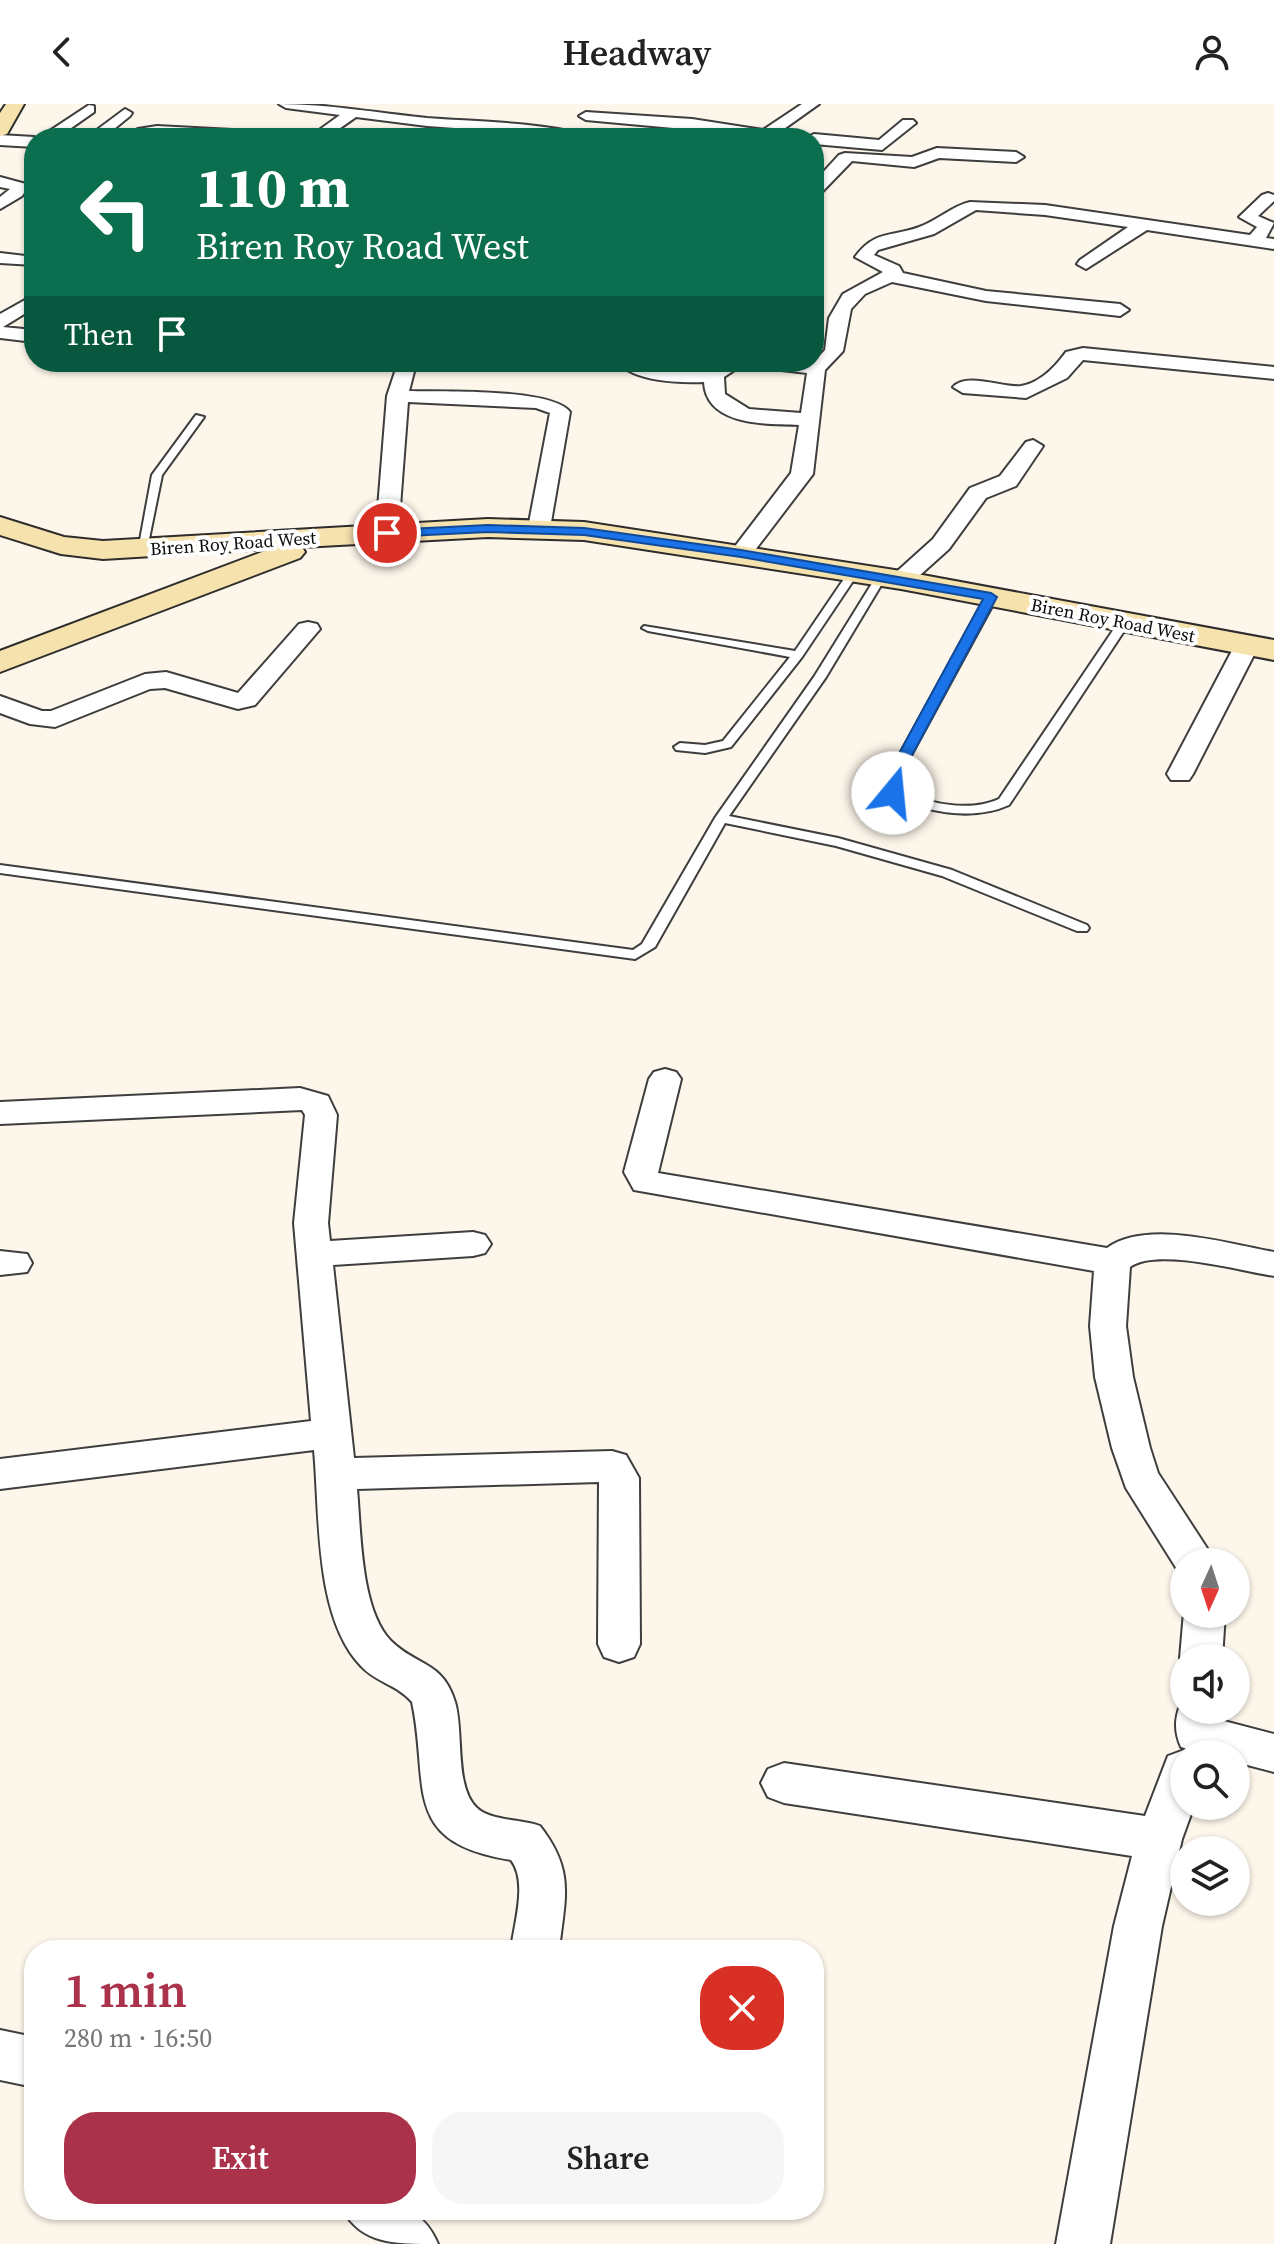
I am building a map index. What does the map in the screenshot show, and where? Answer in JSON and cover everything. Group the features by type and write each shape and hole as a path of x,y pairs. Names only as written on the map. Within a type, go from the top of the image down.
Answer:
{"main road":[{"name":"Biren Roy Road West","path":"0,526 61,545 103,550 325,536 539,528 741,553 1260,648"},
{"path":"0,662 246,570 325,536"}],"street":[{"path":"286,104 410,121 531,128"},
{"path":"566,128 602,104"},
{"path":"776,128 812,104"},
{"path":"61,128 89,109"},
{"path":"106,128 125,113"},
{"path":"331,128 353,113"},
{"path":"586,116 713,128"},
{"path":"401,128 410,121"},
{"path":"824,140 882,145 908,123"},
{"path":"0,140 24,141"},
{"path":"824,172 851,156 914,162 937,153 1016,157"},
{"path":"0,182 20,187 0,204"},
{"path":"1254,242 1267,225 1247,217 1268,198"},
{"path":"824,363 832,358 837,347 836,326 840,312 857,292 890,276 893,270 864,257 872,246 928,230 965,208 976,205 1045,210 1274,244"},
{"path":"1086,264 1143,225"},
{"path":"0,258 24,260"},
{"path":"890,276 986,296 1120,310"},
{"path":"0,322 24,306"},
{"path":"824,311 840,312"},
{"path":"0,332 24,335"},
{"path":"1163,342 1274,356"},
{"path":"963,387 1026,392 1060,374 1073,356 1083,354 1274,373"},
{"path":"387,533 394,472 397,396 402,372"},
{"path":"721,372 715,395 728,408 749,415 811,419"},
{"path":"741,553 802,474 815,372"},
{"path":"397,396 536,402 553,406 560,412 539,528"},
{"path":"879,576 946,538 978,493 1008,481 1033,446"},
{"path":"0,704 39,719 55,719 145,682 159,680 238,701 246,700 308,629"},
{"path":"1180,774 1260,648"},
{"path":"665,1079 641,1172 646,1182 1113,1262 1129,1250 1163,1246 1274,1264"},
{"path":"0,1113 300,1098 316,1103 321,1115 311,1223 352,1616 377,1655 423,1682 433,1698 446,1801 461,1823 487,1834 524,1841 540,1862 542,1892 536,1940"},
{"path":"314,1254 473,1244"},
{"path":"1113,1262 1108,1326 1114,1377 1131,1448 1140,1477 1186,1548"},
{"path":"0,1474 334,1454 612,1466 619,1478 619,1644"},
{"path":"1250,1750 1274,1753"},
{"path":"784,1783 1159,1839"},
{"path":"1083,2244 1138,1926 1170,1807"},
{"path":"0,2055 24,2060"},
{"path":"381,2220 411,2244"}],"lane":[{"path":"142,549 157,475 199,417"},
{"path":"680,747 705,749 727,744 798,655 879,576"},
{"path":"0,869 635,955 648,947 721,818 820,677 879,576"},
{"path":"991,597 890,783 893,793 908,800 972,810 992,810 1004,802 1124,622"},
{"path":"648,628 798,655"},
{"path":"721,818 838,842 947,873 1082,928"}],"route":[{"path":"387,533 488,528 584,531 741,553 991,597 890,783 893,793"}]}
